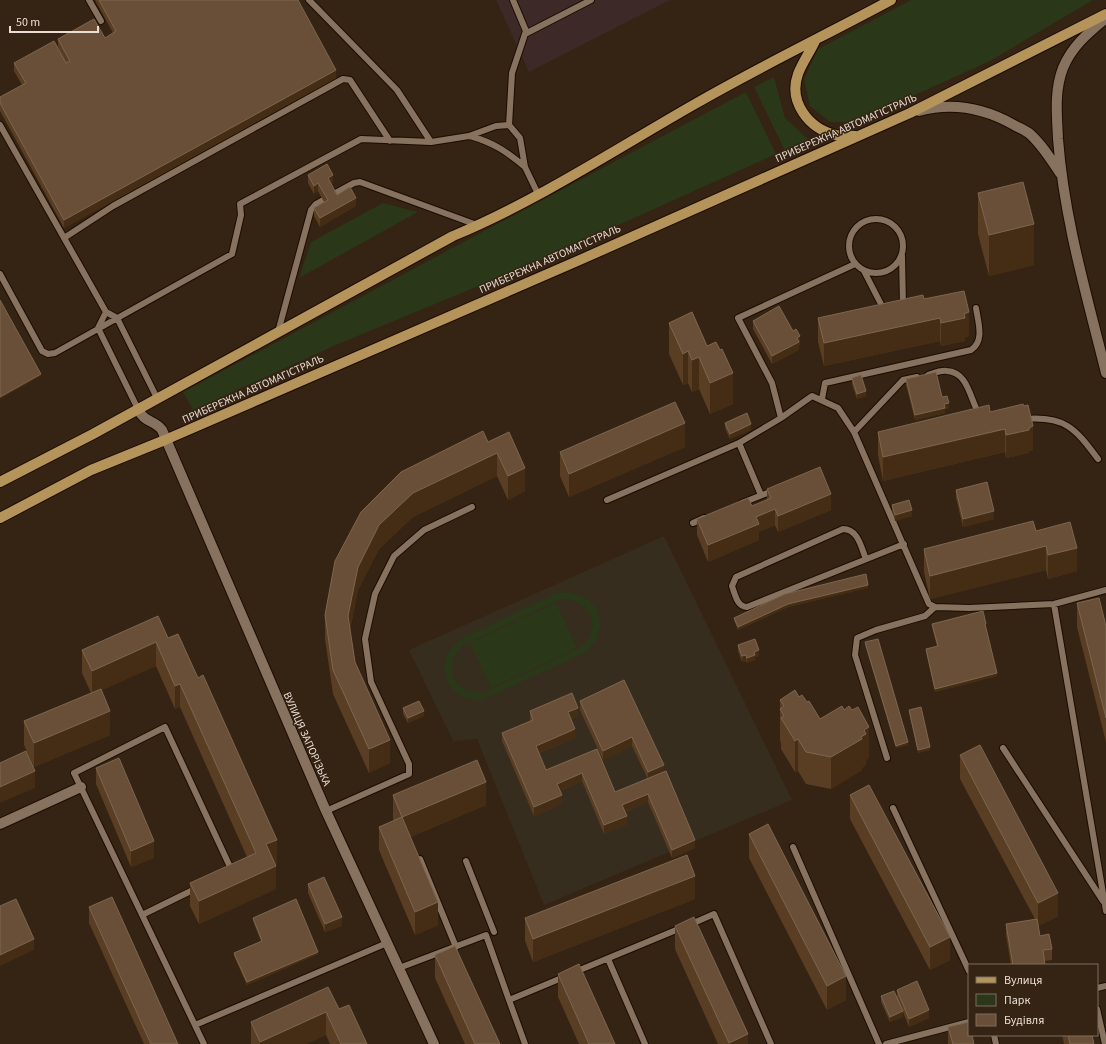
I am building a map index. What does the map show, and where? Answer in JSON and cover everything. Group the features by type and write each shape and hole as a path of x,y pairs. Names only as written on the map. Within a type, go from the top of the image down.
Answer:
{"main road":[{"path":"0,482 138,409 453,236 478,226 538,194 721,89 891,0"},
{"name":"ПРИБЕРЕЖНА АВТОМАГІСТРАЛЬ","path":"0,518 91,470 165,440 590,256 910,113 1106,14"},
{"path":"815,41 798,75 795,99 808,120 817,128 835,135 857,136"}],"street":[{"path":"1106,18 1080,40 1070,54 1063,69 1057,90 1056,108 1060,173 1074,247 1106,373"},
{"path":"910,113 930,108 950,106 970,108 991,113 1028,133 1042,147 1060,173"},
{"name":"ВУЛИЦЯ ЗАПОРІЗЬКА","path":"138,409 145,420 160,428 326,811 434,1044"},
{"path":"0,824 81,787"}],"lane":[{"path":"88,0 101,21"},
{"path":"309,0 397,90 431,142"},
{"path":"513,0 525,24 525,34 512,73 509,125 520,138 525,167 538,194"},
{"path":"525,34 591,0"},
{"path":"64,238 113,206 343,79 350,80 390,141"},
{"path":"0,125 106,312 117,318 157,398"},
{"path":"0,274 42,351 48,354 55,353 232,254 241,215 240,204 361,139 431,142 469,136 496,126 509,125"},
{"path":"469,136 490,141 505,150 525,167"},
{"path":"332,194 354,183 360,182 478,226"},
{"path":"278,332 311,210 316,204 323,200"},
{"path":"902,256 896,266 886,272 875,274 864,271 855,264 850,253 849,242 852,232 858,225 866,220 875,218 884,220 899,230 904,246 902,256 903,310"},
{"path":"782,418 772,383 738,318 855,264"},
{"path":"864,271 886,313"},
{"path":"822,399 825,383 971,350 979,342 980,335 976,308"},
{"path":"98,328 106,312"},
{"path":"98,328 138,409"},
{"path":"854,432 903,380 947,371 960,375 968,386 974,405 981,417"},
{"path":"607,500 739,443 782,418 812,396 822,399 838,408 854,432 883,501 904,544 925,598 929,604 935,606 969,608 1054,604 1106,590"},
{"path":"1016,419 1044,418 1061,421 1078,434 1098,458"},
{"path":"739,443 761,495"},
{"path":"734,506 782,486"},
{"path":"326,811 408,774 409,764 371,682 365,639 375,594 394,556 424,530 472,507"},
{"path":"693,523 714,515"},
{"path":"866,559 855,533 850,529 843,529 736,576 732,586 739,604 743,607 747,607 904,544"},
{"path":"1054,604 1106,911"},
{"path":"887,758 854,655 857,638 876,630 925,616 935,606"},
{"path":"204,1044 74,773 165,727 233,871 226,874"},
{"path":"1003,748 1105,904"},
{"path":"892,808 968,969"},
{"path":"794,847 879,1044"},
{"path":"420,859 456,947"},
{"path":"466,861 494,932"},
{"path":"142,915 205,885"},
{"path":"509,1000 714,914 771,1044"},
{"path":"399,968 486,935 525,1044"},
{"path":"195,1025 387,943"},
{"path":"608,958 645,1044"},
{"path":"1098,1013 1105,1044"},
{"path":"886,1044 968,1022"}],"shaded area":[{"path":"496,0 670,0 529,72"},
{"path":"664,536 792,800 544,905 477,739 453,741 409,650"}],"green space":[{"path":"911,0 1093,0 990,61 856,122 830,122 810,106 804,79 818,49"},
{"path":"774,77 785,118 809,140 786,153 754,87"},
{"path":"746,92 776,154 532,264 336,345 193,410 183,392 605,167"},
{"path":"383,203 418,212 299,278 311,242"},
{"path":"568,592 580,595 589,600 595,607 599,616 600,625 598,634 593,644 585,653 482,700 468,698 458,693 450,686 446,677 445,667 447,656 454,646 464,637 557,593","holes":["565,599 575,601 583,606 592,618 591,634 579,648 483,693 473,692 458,684 452,671 456,654 462,646 556,601"]},
{"path":"556,603 577,648 491,688 470,643"}],"building":[{"path":"99,0 298,0 336,70 64,220 0,103 0,97 26,83 14,63 54,41 66,63 70,61 58,39 94,19 105,38 116,31"},
{"path":"327,164 333,175 328,178 337,195 350,187 356,198 320,218 314,208 328,200 318,183 314,186 308,175"},
{"path":"1023,182 1034,224 989,235 978,193"},
{"path":"964,291 969,312 964,314 965,318 941,323 940,318 824,343 818,318 923,295 924,299"},
{"path":"0,300 41,374 0,397"},
{"path":"779,306 793,331 796,329 800,336 797,338 799,342 772,356 753,321"},
{"path":"692,312 707,346 716,342 720,350 722,349 733,373 710,383 699,357 692,360 688,351 683,354 669,323"},
{"path":"936,372 942,397 947,396 949,403 944,404 945,408 915,415 906,379"},
{"path":"861,375 866,391 857,394 852,378"},
{"path":"675,402 685,423 569,474 560,452"},
{"path":"1023,404 1024,406 1028,405 1033,426 1029,428 1029,430 1006,435 1005,429 883,457 878,432 989,405 990,412"},
{"path":"747,413 751,424 730,434 725,423"},
{"path":"483,431 488,442 509,432 525,468 508,476 497,453 413,493 379,525 358,567 348,616 355,662 390,740 369,749 333,670 325,615 335,561 361,512 401,472"},
{"path":"820,467 831,494 778,516 775,509 756,517 759,524 708,545 697,519 748,498 752,506 771,498 767,489"},
{"path":"987,482 994,511 963,519 956,490"},
{"path":"909,500 912,510 895,515 892,505"},
{"path":"1033,521 1036,531 1070,522 1077,548 1048,555 1046,546 930,576 924,549"},
{"path":"866,574 868,585 788,604 738,627 734,618 785,594"},
{"path":"1099,598 1106,626 1106,718 1077,603"},
{"path":"983,611 997,673 935,689 926,649 938,646 932,624"},
{"path":"158,616 168,638 178,634 198,678 203,675 277,840 266,844 276,866 199,901 190,883 256,853 180,684 175,686 156,642 92,671 82,650"},
{"path":"755,639 759,650 754,652 755,655 747,658 746,655 742,656 738,645"},
{"path":"878,639 908,742 896,746 865,642"},
{"path":"624,680 664,765 648,772 632,737 603,751 580,701"},
{"path":"101,689 110,711 34,743 24,721"},
{"path":"795,690 799,697 802,695 807,702 809,701 820,719 842,706 844,710 849,706 852,710 858,707 869,727 864,730 866,734 861,737 862,739 831,757 806,752 798,739 795,741 781,718 784,716 780,709 784,706 780,700"},
{"path":"572,693 578,708 568,712 575,729 536,746 546,770 597,749 615,792 666,771 695,840 672,850 648,794 622,805 627,816 604,825 582,773 557,784 562,795 534,807 502,733 533,720 530,711"},
{"path":"419,701 424,711 408,718 403,708"},
{"path":"921,707 930,747 918,750 909,710"},
{"path":"980,745 1058,893 1038,903 960,755"},
{"path":"26,751 35,771 0,787 0,763"},
{"path":"119,758 154,841 131,851 96,768"},
{"path":"477,760 486,782 402,817 393,795"},
{"path":"869,785 950,937 930,947 850,795"},
{"path":"402,817 438,902 415,912 379,827"},
{"path":"768,824 846,976 827,986 749,834"},
{"path":"687,855 695,876 533,939 525,918"},
{"path":"324,877 342,917 325,924 308,884"},
{"path":"112,897 178,1044 151,1044 89,907"},
{"path":"16,899 34,939 0,955 0,906"},
{"path":"296,899 318,952 247,982 234,953 262,941 253,918"},
{"path":"694,917 748,1034 729,1043 675,926"},
{"path":"1037,919 1040,936 1049,934 1052,949 1043,950 1045,964 1013,964 1006,924"},
{"path":"455,946 500,1044 475,1044 435,955"},
{"path":"579,964 615,1044 589,1044 558,974"},
{"path":"917,981 929,1010 909,1019 897,990"},
{"path":"328,987 339,1009 349,1005 367,1044 341,1044 326,1012 260,1042 251,1022"},
{"path":"894,991 903,1011 890,1017 881,996"},
{"path":"968,1022 968,1036 972,1036 974,1044 953,1044 948,1027"},
{"path":"1068,1036 1092,1036 1094,1044 1070,1044"}]}
